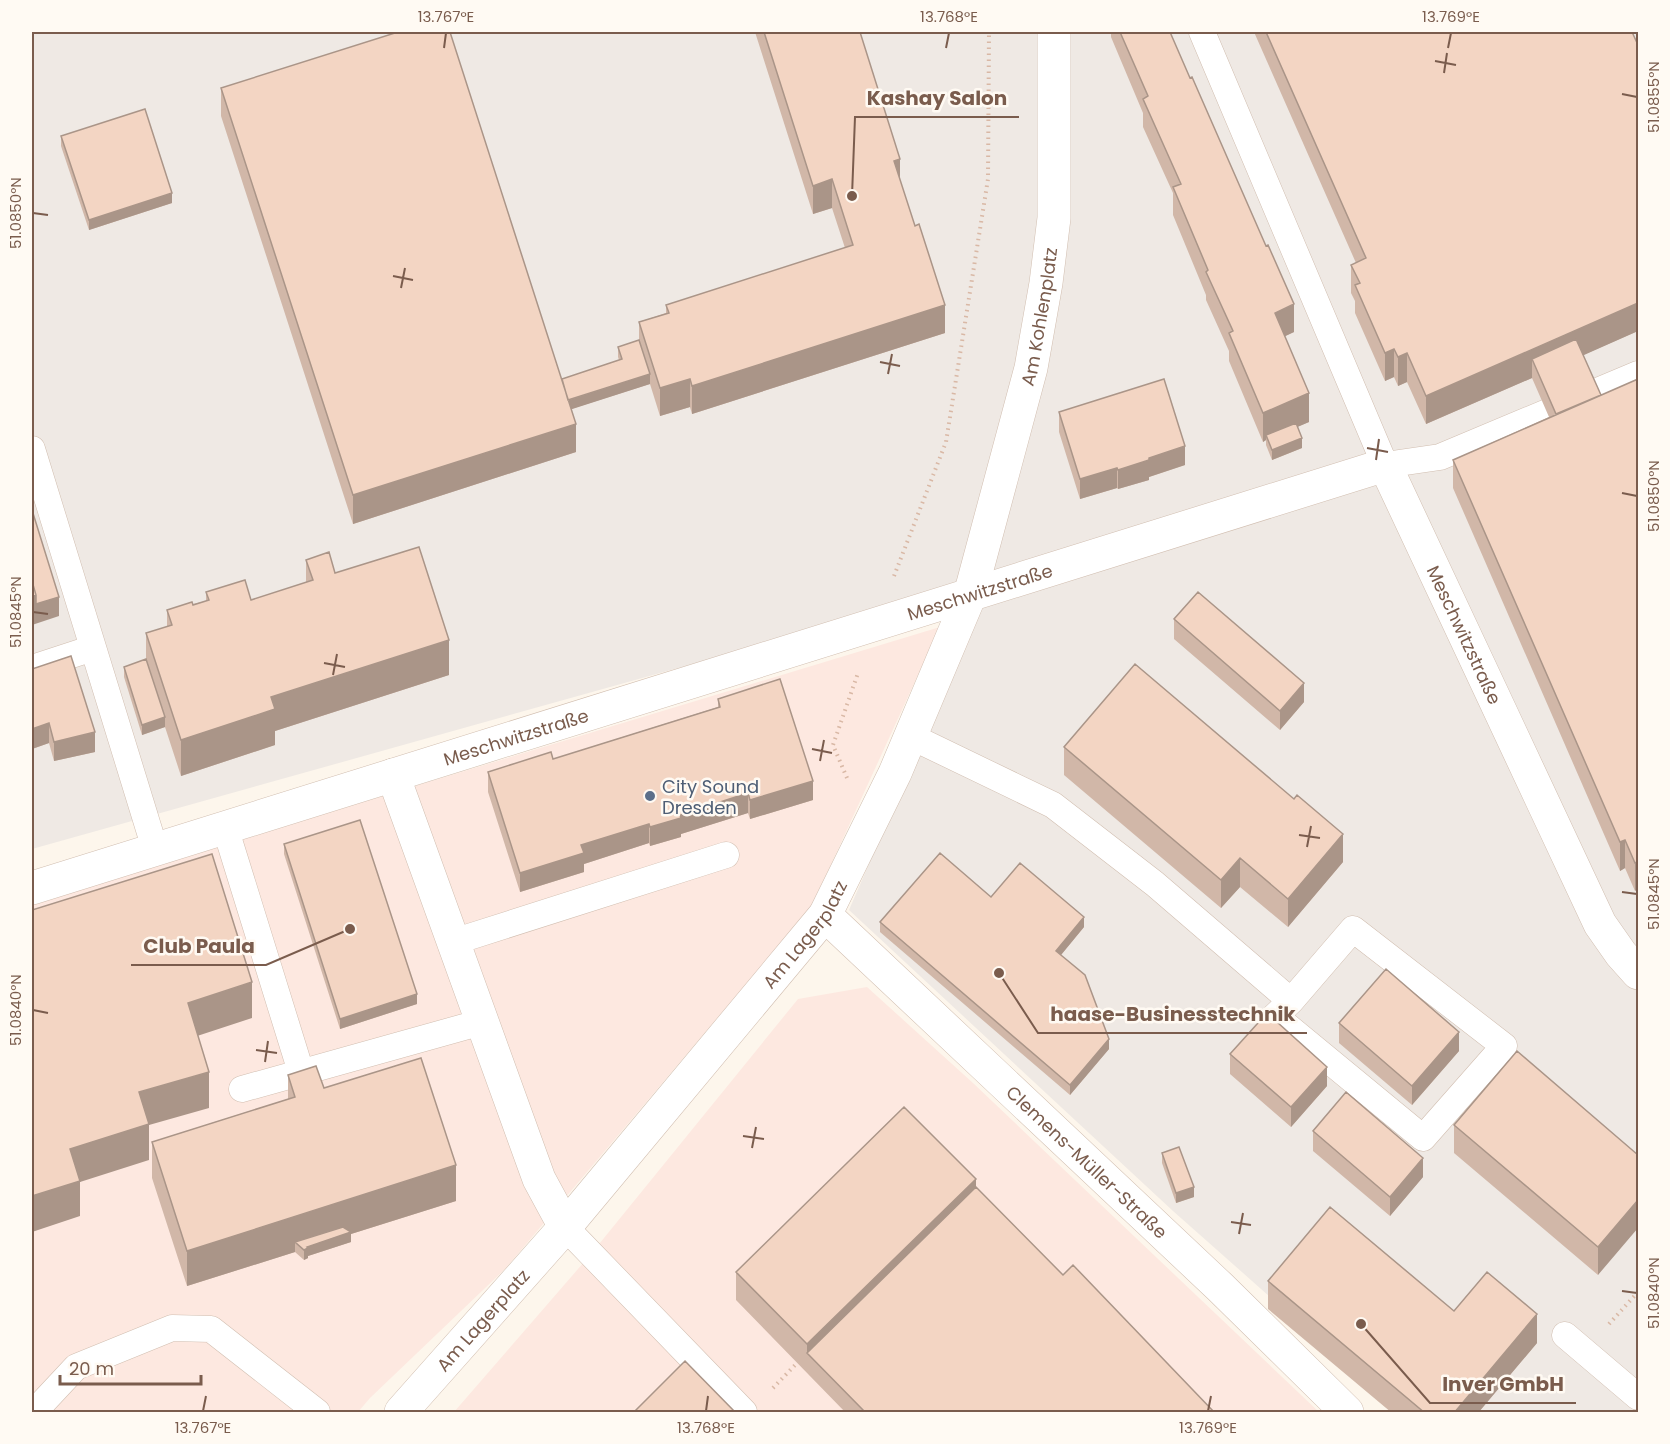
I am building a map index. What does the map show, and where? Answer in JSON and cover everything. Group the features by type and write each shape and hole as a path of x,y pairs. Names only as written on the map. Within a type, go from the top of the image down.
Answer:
{"street":[{"name":"Am Kohlenplatz","path":"970,595 1031,368 1046,283 1054,218 1054,32"},
{"name":"Meschwitzstraße","path":"32,888 1385,465 1600,924 1638,973"},
{"name":"Am Lagerplatz","path":"401,1413 565,1227 825,915 872,822 970,595"},
{"path":"393,776 539,1179 565,1227"},
{"name":"Clemens-Müller-Straße","path":"825,915 1220,1287 1347,1413"}],"lane":[{"path":"1202,32 1385,465 1440,457 1638,374"},
{"path":"32,449 155,849"},
{"path":"32,668 93,648"},
{"path":"910,736 1053,805 1155,884 1291,1001"},
{"path":"225,827 301,1072"},
{"path":"453,942 726,855"},
{"path":"1353,929 1504,1046 1424,1138 1275,1016 1291,1001 1353,929"},
{"path":"242,1089 482,1022"},
{"path":"565,1227 744,1413"},
{"path":"34,1413 76,1367 172,1328 211,1329 317,1413"},
{"path":"1565,1335 1638,1397"}],"path":[{"path":"872,822 833,745 875,624 946,442 988,178 988,32"}],"shaded area":[{"path":"32,32 1638,32 1638,1412 1400,1412 1173,1211 849,910 992,580 32,849"},
{"path":"940,627 812,906 505,1269 358,1412 32,1412 32,902"},
{"path":"867,987 973,1083 1319,1412 454,1412 591,1254 798,999"}],"building":[{"path":"398,32 450,32 576,424 353,495 221,88"},
{"path":"764,32 860,32 900,159 894,161 915,226 919,224 945,305 692,386 690,379 660,388 639,322 669,313 666,305 853,245 832,179 813,186"},
{"path":"1120,32 1170,32 1294,304 1275,313 1309,393 1263,413 1229,333 1233,331 1206,272 1208,270 1173,187 1181,184 1143,99 1148,96"},
{"path":"1266,32 1632,32 1638,45 1638,303 1426,396 1407,353 1398,357 1394,349 1385,353 1355,285 1360,283 1351,265 1366,258"},
{"path":"145,109 172,193 89,220 61,136"},
{"path":"1576,339 1601,395 1556,414 1532,359"},
{"path":"639,340 650,374 568,400 562,379 622,359 618,347"},
{"path":"1164,379 1185,446 1118,470 1117,468 1080,479 1059,412"},
{"path":"1638,379 1638,861 1635,863 1625,840 1620,842 1453,460"},
{"path":"1296,423 1302,438 1272,450 1266,435"},
{"path":"32,510 59,597 36,604 32,581"},
{"path":"419,547 449,640 271,697 275,709 181,740 146,633 172,625 167,610 192,602 193,605 209,600 206,592 245,580 251,600 313,580 306,560 329,552 335,573"},
{"path":"32,581 36,595 32,597"},
{"path":"1198,592 1304,683 1280,711 1174,619"},
{"path":"71,656 95,732 54,742 49,723 32,729 32,669"},
{"path":"146,659 165,717 142,725 124,667"},
{"path":"1135,664 1294,799 1297,795 1343,834 1288,899 1240,858 1221,880 1064,747"},
{"name":"City Sound Dresden","path":"780,679 813,781 750,800 748,793 680,815 681,818 650,827 649,824 581,845 584,853 520,873 488,772 551,752 553,759 720,707 718,699"},
{"path":"360,820 417,994 340,1019 284,844"},
{"path":"940,853 991,897 1020,863 1084,917 1056,951 1085,975 1109,1039 1070,1085 880,922"},
{"path":"212,854 252,982 188,1003 209,1072 139,1092 149,1124 70,1149 80,1181 32,1196 32,910"},
{"path":"1386,969 1459,1032 1412,1086 1339,1023"},
{"path":"1267,1013 1327,1067 1291,1107 1230,1054"},
{"path":"1517,1051 1638,1155 1638,1200 1598,1247 1454,1125"},
{"path":"421,1058 456,1165 187,1251 152,1142 295,1097 288,1075 316,1066 324,1088"},
{"path":"1346,1092 1423,1158 1390,1197 1313,1131"},
{"path":"904,1107 976,1179 807,1344 736,1272"},
{"path":"1179,1147 1194,1187 1176,1193 1162,1153"},
{"path":"976,1187 1063,1275 1073,1265 1215,1413 866,1413 807,1353"},
{"path":"1330,1207 1454,1311 1487,1272 1537,1314 1454,1413 1425,1413 1268,1281"},
{"path":"343,1227 351,1232 304,1250 295,1242"},
{"path":"685,1361 736,1413 633,1413"}],"place":[{"name":"Kashay Salon","path":"852,196"},
{"name":"City Sound Dresden","path":"650,796"},
{"name":"Club Paula","path":"350,929"},
{"name":"haase-Businesstechnik","path":"999,973"},
{"name":"Inver GmbH","path":"1361,1324"}]}
